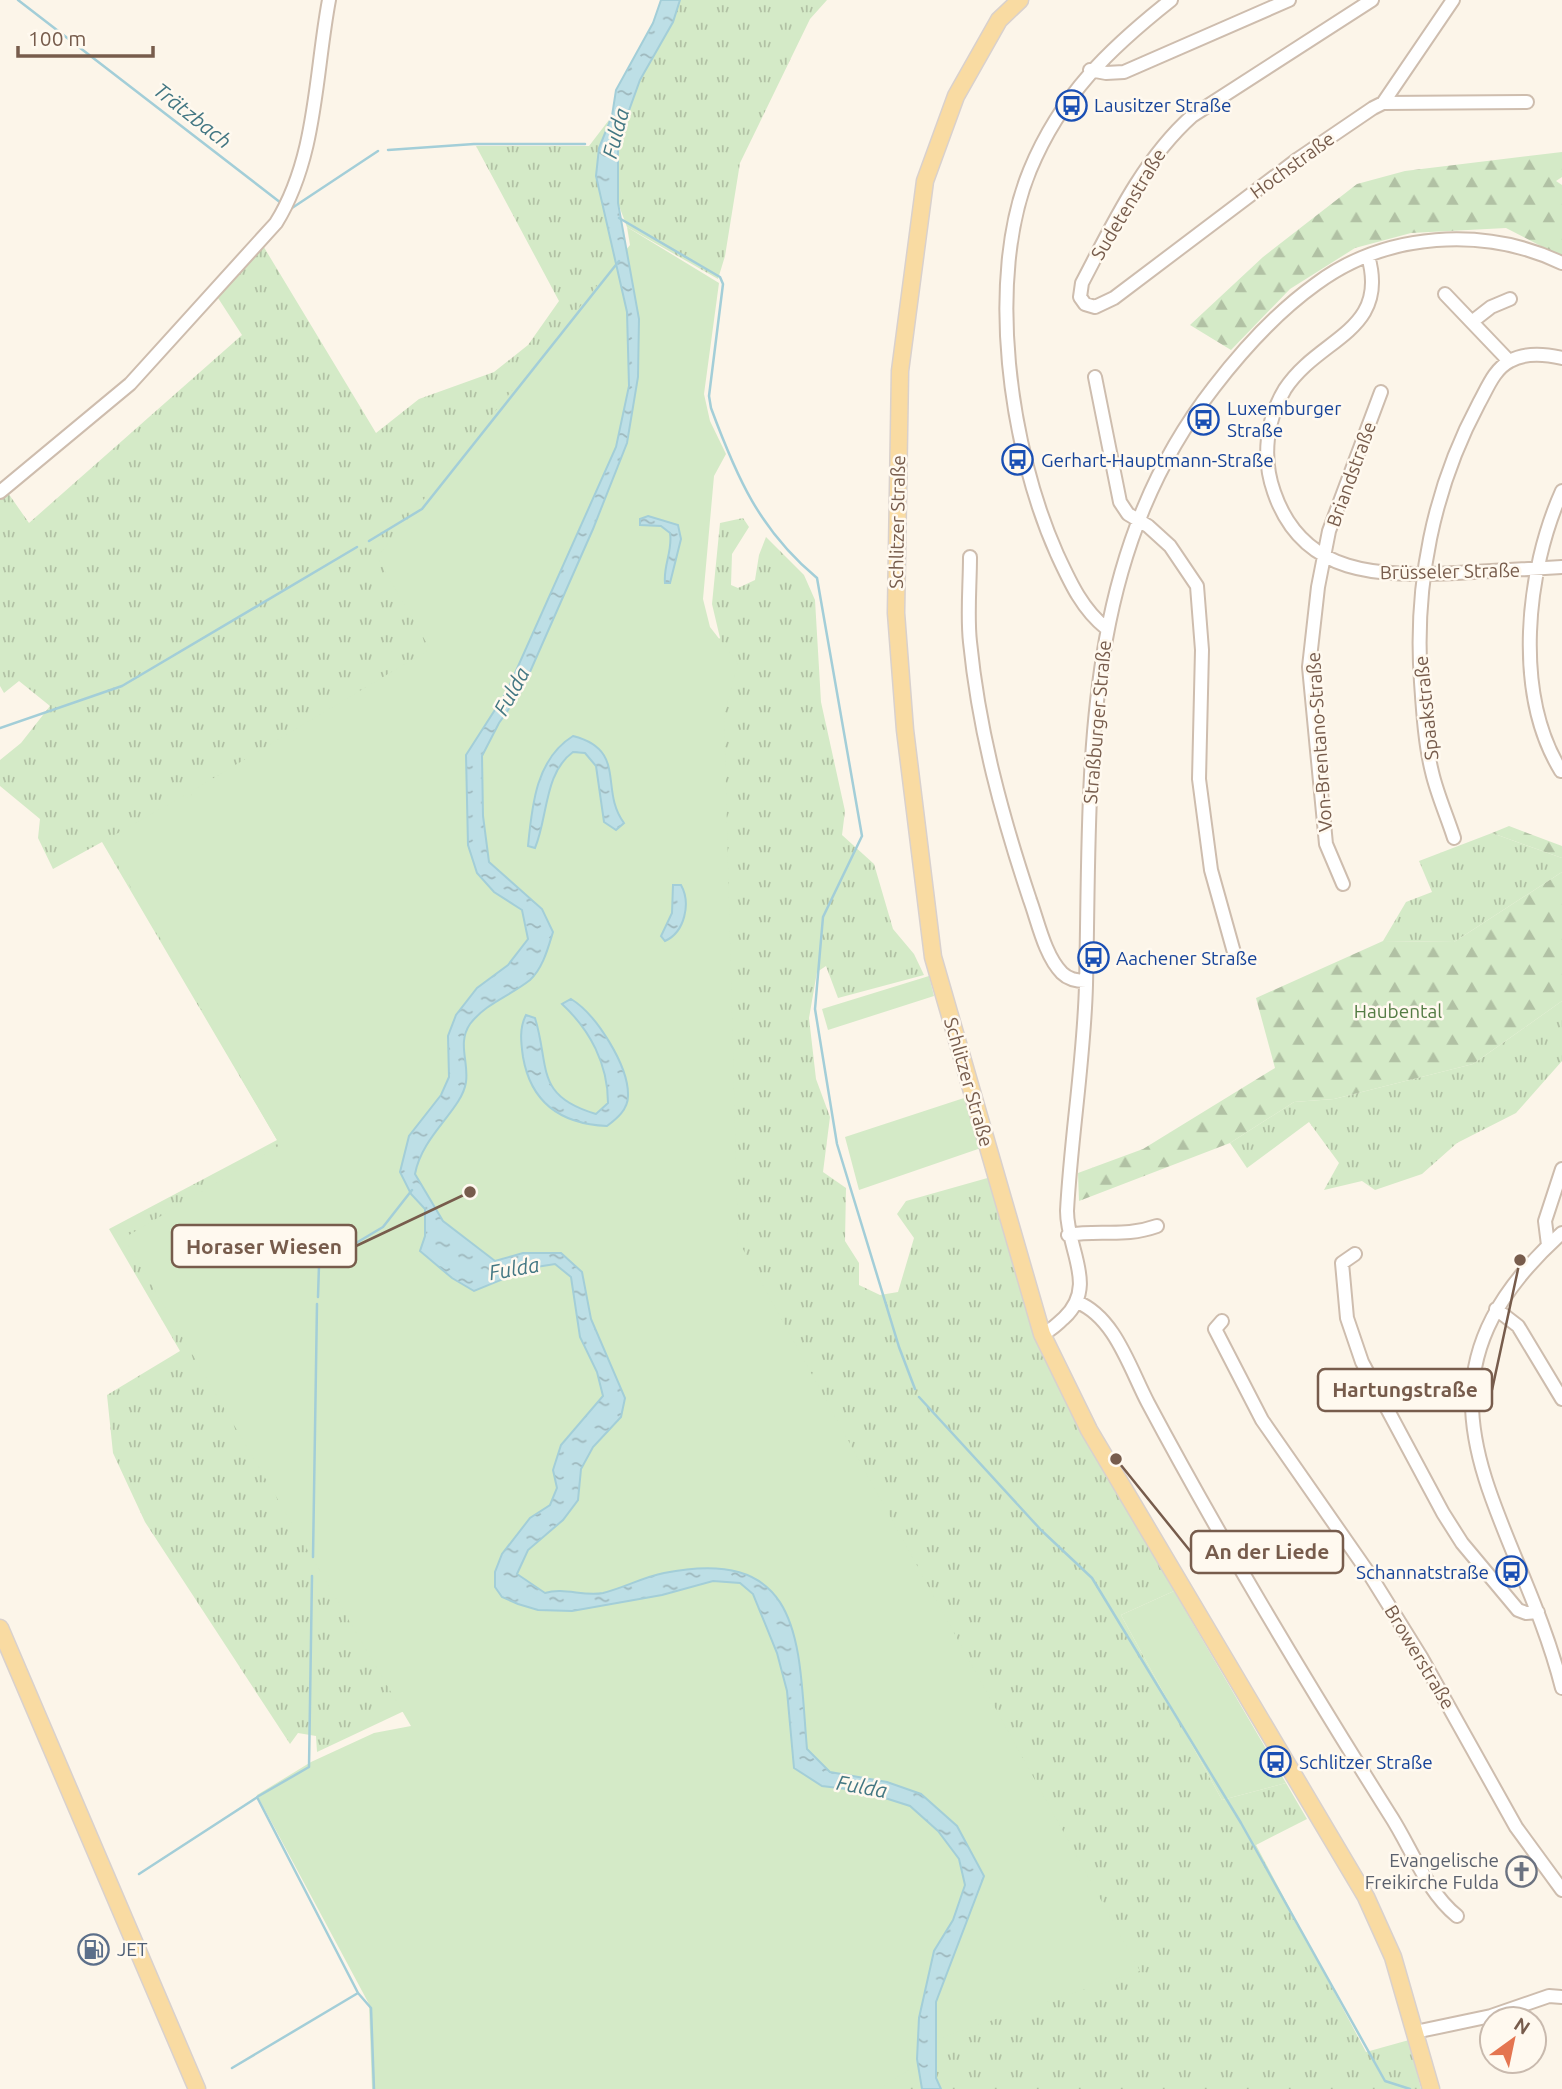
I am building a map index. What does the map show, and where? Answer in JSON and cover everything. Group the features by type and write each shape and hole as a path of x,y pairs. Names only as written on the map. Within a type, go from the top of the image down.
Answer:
{"main road":[{"name":"Schlitzer Straße","path":"1020,0 999,20 956,96 925,181 900,371 896,613 900,683 930,941 1042,1334 1065,1386 1089,1430 1366,1897 1393,1957 1431,2089"},
{"path":"0,1628 197,2089"}],"street":[{"path":"0,492 130,384 276,223 292,193 308,135 329,0"},
{"path":"1106,628 1086,609 1042,519 1019,439 1008,355 1011,252 1025,184 1056,119 1090,70 1171,0"},
{"path":"1090,70 1124,72 1289,0"},
{"name":"Sudetenstraße","path":"1085,304 1080,297 1082,283 1134,188 1173,133 1192,116 1372,0"},
{"path":"1383,103 1453,0"},
{"path":"1383,103 1527,102"},
{"name":"Hochstraße","path":"1085,304 1095,307 1114,298 1298,159 1383,103"},
{"name":"Straßburger Straße","path":"1077,1302 1082,1280 1068,1235 1067,1205 1081,1085 1091,750 1106,628 1138,520 1183,431 1244,351 1307,291 1333,272 1368,256 1420,242 1459,239 1522,248 1562,263"},
{"name":"Brüsseler Straße","path":"1368,256 1374,286 1368,309 1349,331 1316,355 1292,380 1278,404 1269,430 1268,471 1277,501 1294,529 1323,556 1346,567 1372,573 1423,574 1562,567"},
{"path":"1445,294 1509,361 1545,354 1562,358"},
{"path":"1473,321 1510,299"},
{"name":"Spaakstraße","path":"1454,838 1432,772 1421,684 1423,574 1450,466 1493,377 1509,361"},
{"path":"1095,377 1121,502 1170,546 1197,586 1202,650 1199,779 1211,870 1235,956"},
{"name":"Briandstraße","path":"1323,556 1338,503 1381,392"},
{"path":"1561,771 1550,752 1542,725 1531,667 1532,612 1537,569 1562,491"},
{"name":"Von-Brentano-Straße","path":"1323,556 1310,667 1326,844 1343,884"},
{"path":"970,557 970,639 975,685 989,764 1006,829 1040,929 1056,965 1067,977 1086,981"},
{"path":"1548,1245 1545,1221 1562,1169"},
{"path":"1068,1235 1089,1231 1129,1234 1157,1226"},
{"path":"1562,1233 1514,1280 1496,1309 1480,1347 1474,1373 1473,1430 1486,1485 1538,1612 1562,1688"},
{"path":"1355,1254 1342,1263 1344,1305 1362,1362 1462,1543 1518,1610 1526,1613 1538,1612"},
{"path":"1042,1334 1062,1320 1077,1302 1098,1313 1113,1335 1180,1463 1322,1709 1443,1905 1457,1916"},
{"path":"1496,1309 1518,1326 1562,1399"},
{"name":"Browerstraße","path":"1222,1321 1214,1329 1262,1420 1370,1575 1432,1676 1516,1827 1562,1890"},
{"path":"1415,2032 1491,2016 1549,1996 1562,1997"}],"green space":[{"path":"680,0 827,0 810,19 740,163 725,256 718,279 627,227 618,203 618,141 640,80 673,22"},
{"path":"612,116 599,148 596,176 627,311 535,627 917,2059 922,2089 591,2089 502,1716 402,1712 317,1752 316,1736 298,1733 290,1744 145,1522 113,1453 107,1395 180,1351 109,1229 277,1140 102,842 53,869 38,838 40,819 0,786 0,760 21,743 50,706 19,681 4,693 0,686 0,498 8,493 29,523 242,335 218,298 262,244 376,433 419,399 494,372 528,345 559,301 476,146 589,146"},
{"path":"1562,152 1562,177 1556,181 1562,185 1562,257 1506,228 1411,233 1355,248 1290,289 1231,350 1190,325 1263,257 1357,184 1405,171"},
{"path":"627,227 719,283 704,394 710,421 726,454 714,476 703,599 710,627 738,663 724,715 738,1240 1140,1971 945,2036 924,2060 879,2089 372,2089 369,2004 257,1795 311,1762 374,1733 411,1726 124,1238 280,1145 104,841 185,795 187,798 192,795 190,792 430,649 377,557 630,245"},
{"path":"743,518 749,527 732,554 731,585 738,588 755,580 759,555 766,537 804,575 815,600 821,702 845,811 842,835 874,864 893,929 914,954 924,975 838,998 826,966 817,972 809,1018 816,1079 830,1117 823,1172 846,1188 845,1241 859,1263 859,1285 880,1295 898,1292 914,1238 897,1214 906,1201 991,1177 1024,1301 1047,1364 1174,1591 1121,1615 1222,1800 1286,1783 1307,1819 1256,1845 1366,2052 1409,2040 1421,2089 941,2089 936,2078 936,2002 418,1156 711,645 720,638 712,604 720,523"},
{"path":"1509,826 1562,846 1562,858 1492,833"},
{"path":"1492,833 1562,858 1562,872 1454,942 1383,941 1406,902 1432,892 1419,861"},
{"name":"Haubental","path":"1562,872 1562,1001 1473,1064 1334,1099 1294,1102 1230,1143 1079,1201 1078,1173 1143,1149 1275,1068 1256,998 1383,941 1454,942"},
{"path":"929,976 934,996 828,1030 822,1009"},
{"path":"1562,1001 1562,1061 1516,1113 1457,1143 1422,1174 1375,1190 1362,1181 1324,1190 1339,1163 1309,1122 1247,1168 1230,1143 1294,1102 1334,1099 1473,1064"},
{"path":"964,1098 981,1148 859,1190 845,1137"},
{"path":"1174,1591 1286,1783 1222,1800 1121,1615"}],"water":[{"name":"Fulda","path":"661,0 680,0 673,22 640,80 618,141 618,203 639,319 638,377 627,443 593,529 522,690 499,723 482,756 483,816 489,862 542,909 553,932 535,975 483,1011 466,1031 466,1082 463,1092 425,1147 415,1174 443,1221 495,1261 523,1253 561,1253 582,1272 591,1319 625,1398 621,1417 593,1447 581,1469 578,1500 563,1520 528,1550 517,1574 545,1593 559,1591 596,1594 664,1573 711,1568 745,1574 769,1589 785,1612 795,1641 801,1674 807,1749 830,1772 887,1782 921,1794 957,1826 984,1876 936,2002 936,2078 941,2089 922,2089 917,2059 919,2018 934,1951 953,1920 965,1885 959,1859 938,1831 910,1806 863,1791 822,1786 794,1768 787,1691 777,1653 753,1594 740,1583 713,1581 662,1595 572,1611 538,1610 502,1597 495,1587 495,1572 502,1554 530,1518 550,1505 557,1488 553,1470 561,1445 603,1396 597,1372 580,1337 571,1277 555,1264 530,1268 474,1291 452,1278 420,1251 425,1236 425,1209 411,1194 400,1172 409,1136 441,1095 449,1077 448,1036 456,1015 477,988 508,965 528,939 522,910 494,892 477,873 468,845 466,755 507,691 616,447 629,386 627,312 596,176 599,148 612,116 616,90 653,23"},
{"path":"648,516 678,525 681,539 670,583 665,583 665,577 670,533 661,526 640,525 640,519"},
{"path":"573,736 590,742 601,751 607,761 613,797 624,823 616,830 604,822 596,766 585,753 573,752 564,761 552,783 535,848 528,846 538,784 551,757"},
{"path":"673,885 681,885 686,908 677,931 665,941 661,936 672,913"},
{"path":"571,999 591,1016 600,1028 617,1056 627,1084 626,1106 607,1126 576,1121 551,1108 541,1099 527,1073 521,1036 526,1015 535,1018 548,1077 562,1098 576,1107 596,1114 608,1103 605,1075 596,1049 581,1025 562,1004"}],"waterway":[{"name":"Trätzbach","path":"18,0 281,203"},
{"name":"Trätzbach","path":"388,150 474,144 585,144"},
{"name":"Trätzbach","path":"292,208 378,151"},
{"path":"619,218 720,277 723,284 709,396 711,408 730,457 752,501 780,541 817,578 862,836 823,917 815,1009 837,1144 899,1347 915,1389"},
{"path":"369,541 422,509 619,261"},
{"path":"0,728 122,686 357,547"},
{"path":"318,1297 319,1265 383,1227 412,1190"},
{"path":"313,1557 317,1304"},
{"path":"919,1397 1041,1530 1092,1578 1241,1823 1385,2081 1410,2089"},
{"path":"312,1576 309,1767 257,1797 358,1993 371,2008 374,2089"},
{"path":"139,1874 256,1798"},
{"path":"232,2068 358,1993"}],"place":[{"name":"Lausitzer Straße","path":"1071,105"},
{"name":"Luxemburger Straße","path":"1204,419"},
{"name":"Gerhart-Hauptmann-Straße","path":"1018,460"},
{"name":"Aachener Straße","path":"1093,958"},
{"name":"Horaser Wiesen","path":"470,1192"},
{"name":"Hartungstraße","path":"1520,1260"},
{"name":"An der Liede","path":"1116,1459"},
{"name":"Schannatstraße","path":"1512,1572"},
{"name":"Schlitzer Straße","path":"1276,1762"},
{"name":"Evangelische Freikirche Fulda","path":"1522,1871"},
{"name":"JET","path":"94,1949"}]}
